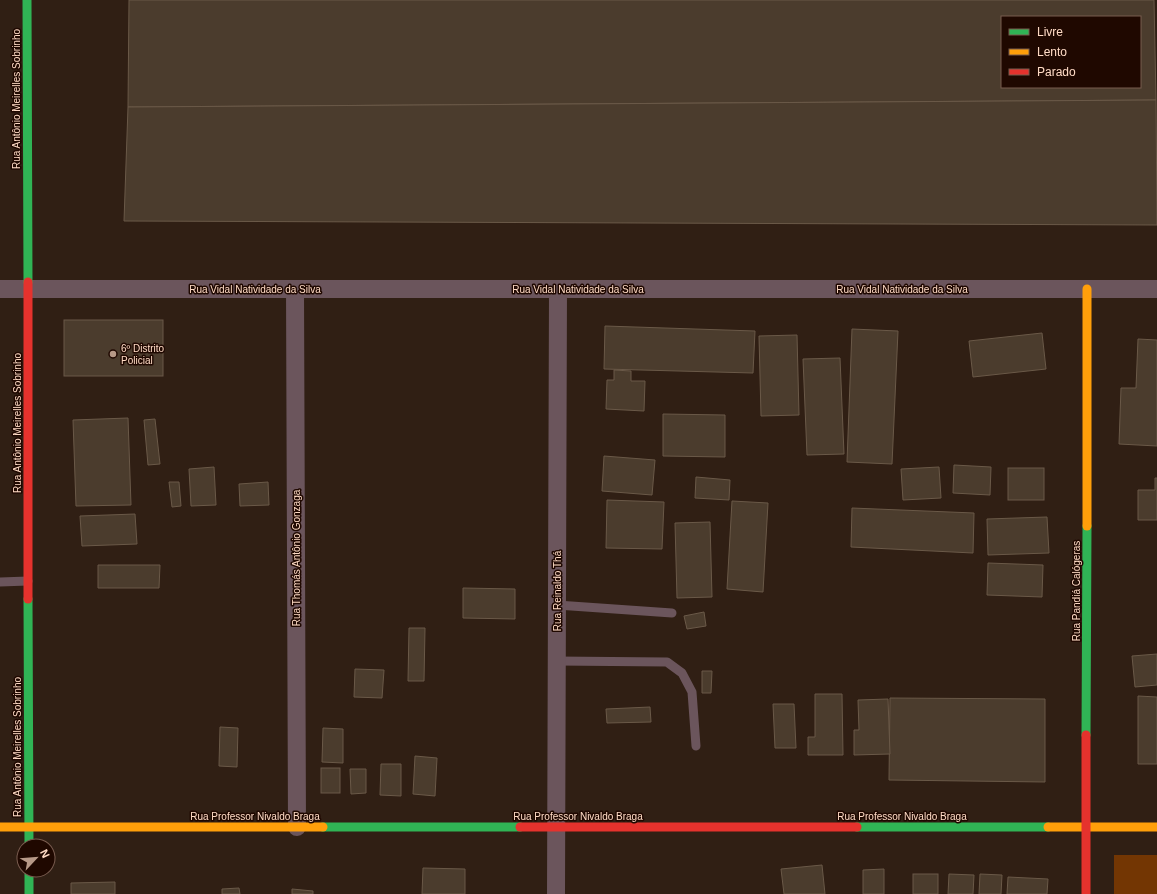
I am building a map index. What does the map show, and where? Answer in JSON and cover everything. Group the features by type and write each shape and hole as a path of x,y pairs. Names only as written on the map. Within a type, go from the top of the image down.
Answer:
{"street":[{"name":"Rua Antônio Meirelles Sobrinho","path":"27,0 29,838"},
{"name":"Rua Vidal Natividade da Silva","path":"0,289 1157,289"},
{"name":"Rua Thomás Antônio Gonzaga","path":"295,289 297,827"},
{"name":"Rua Reinaldo Thá","path":"556,894 558,289"},
{"name":"Rua Pandiá Calógeras","path":"1086,894 1087,289"},
{"name":"Rua Professor Nivaldo Braga","path":"0,827 1157,827"},
{"path":"29,878 29,894"}],"lane":[{"path":"0,582 28,580"},
{"path":"557,605 672,613"},
{"path":"556,661 667,662 682,673 692,692 696,746"}],"shaded area":[{"path":"1114,855 1157,855 1157,894 1114,894"}],"building":[{"path":"129,0 1154,0 1156,100 128,107"},
{"path":"1156,100 1157,225 124,221 128,107"},
{"name":"6º Distrito Policial","path":"64,320 163,320 163,376 64,376"},
{"path":"605,326 755,331 753,373 604,369"},
{"path":"852,329 898,331 892,464 847,462"},
{"path":"1042,333 1046,369 973,377 969,341"},
{"path":"797,335 799,415 761,416 759,336"},
{"path":"1138,339 1157,340 1157,446 1119,444 1121,388 1136,388"},
{"path":"840,358 844,454 807,455 803,359"},
{"path":"614,370 631,371 631,381 645,381 644,411 606,409 607,380 614,380"},
{"path":"663,414 725,415 725,457 663,456"},
{"path":"128,418 131,505 76,506 73,420"},
{"path":"155,419 160,464 148,465 144,420"},
{"path":"604,456 655,460 652,495 602,491"},
{"path":"954,465 991,467 990,495 953,493"},
{"path":"214,467 216,505 191,506 189,469"},
{"path":"939,467 941,498 903,500 901,469"},
{"path":"1008,468 1044,468 1044,500 1008,500"},
{"path":"696,477 730,480 729,500 695,498"},
{"path":"1155,478 1157,478 1157,520 1138,520 1138,490 1155,490"},
{"path":"169,482 179,482 181,506 172,507"},
{"path":"268,482 269,505 240,506 239,484"},
{"path":"607,500 664,502 662,549 606,548"},
{"path":"732,501 768,503 763,592 727,589"},
{"path":"852,508 974,513 973,553 851,547"},
{"path":"135,514 137,544 82,546 80,516"},
{"path":"1047,517 1049,553 988,555 987,519"},
{"path":"710,522 712,597 677,598 675,523"},
{"path":"988,563 1043,565 1042,597 987,595"},
{"path":"98,565 160,565 159,588 98,588"},
{"path":"463,588 515,589 515,619 463,618"},
{"path":"704,612 706,626 687,629 684,616"},
{"path":"409,628 425,628 424,681 408,681"},
{"path":"1157,654 1157,685 1135,687 1132,656"},
{"path":"355,669 384,670 382,698 354,697"},
{"path":"702,671 712,671 711,693 702,693"},
{"path":"815,694 842,694 843,755 808,755 808,737 815,737"},
{"path":"1138,696 1157,697 1157,764 1138,764"},
{"path":"890,698 1045,699 1045,782 889,780"},
{"path":"888,699 890,754 854,755 854,730 859,730 858,700"},
{"path":"773,704 794,704 796,748 775,748"},
{"path":"650,707 651,722 607,723 606,709"},
{"path":"220,727 238,728 237,767 219,766"},
{"path":"323,728 343,729 343,763 322,762"},
{"path":"415,756 437,758 435,796 413,794"},
{"path":"381,764 401,764 401,796 380,795"},
{"path":"321,768 340,768 340,793 321,793"},
{"path":"350,769 366,769 366,793 351,794"},
{"path":"822,865 825,894 784,894 781,869"},
{"path":"423,868 465,869 465,894 422,894"},
{"path":"884,869 884,894 863,894 863,870"},
{"path":"913,874 938,874 938,894 913,894"},
{"path":"949,874 974,875 973,894 948,894"},
{"path":"980,874 1002,875 1001,894 979,894"},
{"path":"1008,877 1048,879 1047,894 1007,894"},
{"path":"115,882 115,894 71,894 71,883"},
{"path":"239,888 240,894 222,894 222,889"},
{"path":"292,889 313,891 313,894 292,894"}],"traffic: fast":[{"path":"27,0 28,282"},
{"path":"1086,735 1087,526"},
{"path":"28,599 29,838"},
{"path":"323,827 520,827"},
{"path":"857,827 1048,827"},
{"path":"29,878 29,894"}],"traffic: slow":[{"path":"1087,289 1087,526"},
{"path":"0,827 323,827"},
{"path":"1048,827 1157,827"}],"traffic: jam":[{"path":"28,282 28,599"},
{"path":"1086,735 1086,894"},
{"path":"520,827 857,827"}],"place":[{"name":"6º Distrito Policial","path":"113,354"}]}
